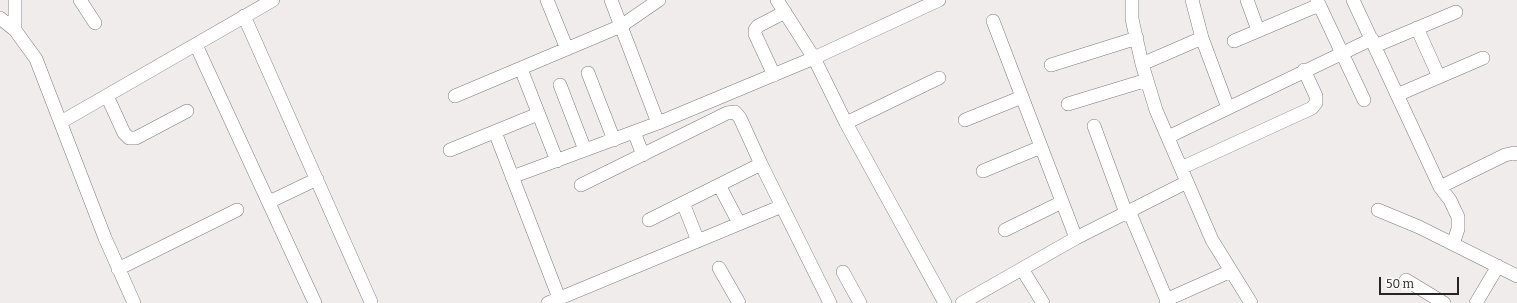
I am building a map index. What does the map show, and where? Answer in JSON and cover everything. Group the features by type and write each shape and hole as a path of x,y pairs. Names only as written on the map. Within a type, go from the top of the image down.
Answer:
{"street":[{"path":"15,0 15,30"},
{"path":"80,0 95,23"},
{"path":"61,122 273,0"},
{"path":"547,0 567,49"},
{"path":"611,0 658,123"},
{"path":"455,96 621,26 659,0"},
{"path":"777,0 814,58 846,123 945,303"},
{"path":"512,177 658,123 774,75 939,0"},
{"path":"1132,0 1132,19 1142,64 1156,110 1212,240 1251,303"},
{"path":"1192,0 1202,38 1228,108"},
{"path":"1247,0 1258,30"},
{"path":"1353,0 1374,42 1440,187 1450,200 1458,217 1458,229 1453,244"},
{"path":"1234,41 1318,2 1364,100"},
{"path":"774,75 755,34 755,30 758,26 785,12"},
{"path":"1168,137 1342,52 1417,28 1456,12"},
{"path":"244,16 371,302"},
{"path":"0,18 15,30 36,59 118,269 134,303"},
{"path":"993,21 1076,238"},
{"path":"1417,28 1439,77"},
{"path":"1051,65 1137,38"},
{"path":"1142,64 1202,38"},
{"path":"196,45 315,303"},
{"path":"1397,95 1483,58"},
{"path":"521,69 557,161"},
{"path":"1181,168 1312,108 1316,103 1316,96 1304,70"},
{"path":"588,73 614,140"},
{"path":"846,123 939,78"},
{"path":"1068,104 1147,80"},
{"path":"560,85 585,150"},
{"path":"107,96 124,133 129,138 136,138 187,111"},
{"path":"965,120 1022,97"},
{"path":"581,186 727,113 735,112 740,118 761,164 830,303"},
{"path":"450,150 538,114"},
{"path":"1094,126 1128,212 1167,301 1231,271"},
{"path":"494,132 512,177 553,301 782,206"},
{"path":"634,132 643,155"},
{"path":"982,171 1041,147"},
{"path":"1440,187 1505,155 1514,153 1517,154"},
{"path":"649,220 761,164"},
{"path":"269,202 317,179"},
{"path":"962,303 975,300 1022,268 1076,238 1187,182"},
{"path":"719,185 739,223"},
{"path":"1005,230 1062,202"},
{"path":"683,203 698,241"},
{"path":"118,269 236,210"},
{"path":"1378,210 1419,227 1517,276"},
{"path":"1476,303 1498,266"},
{"path":"719,268 739,303"},
{"path":"1022,268 1043,303"},
{"path":"843,272 860,303"},
{"path":"1406,280 1444,303"}]}
